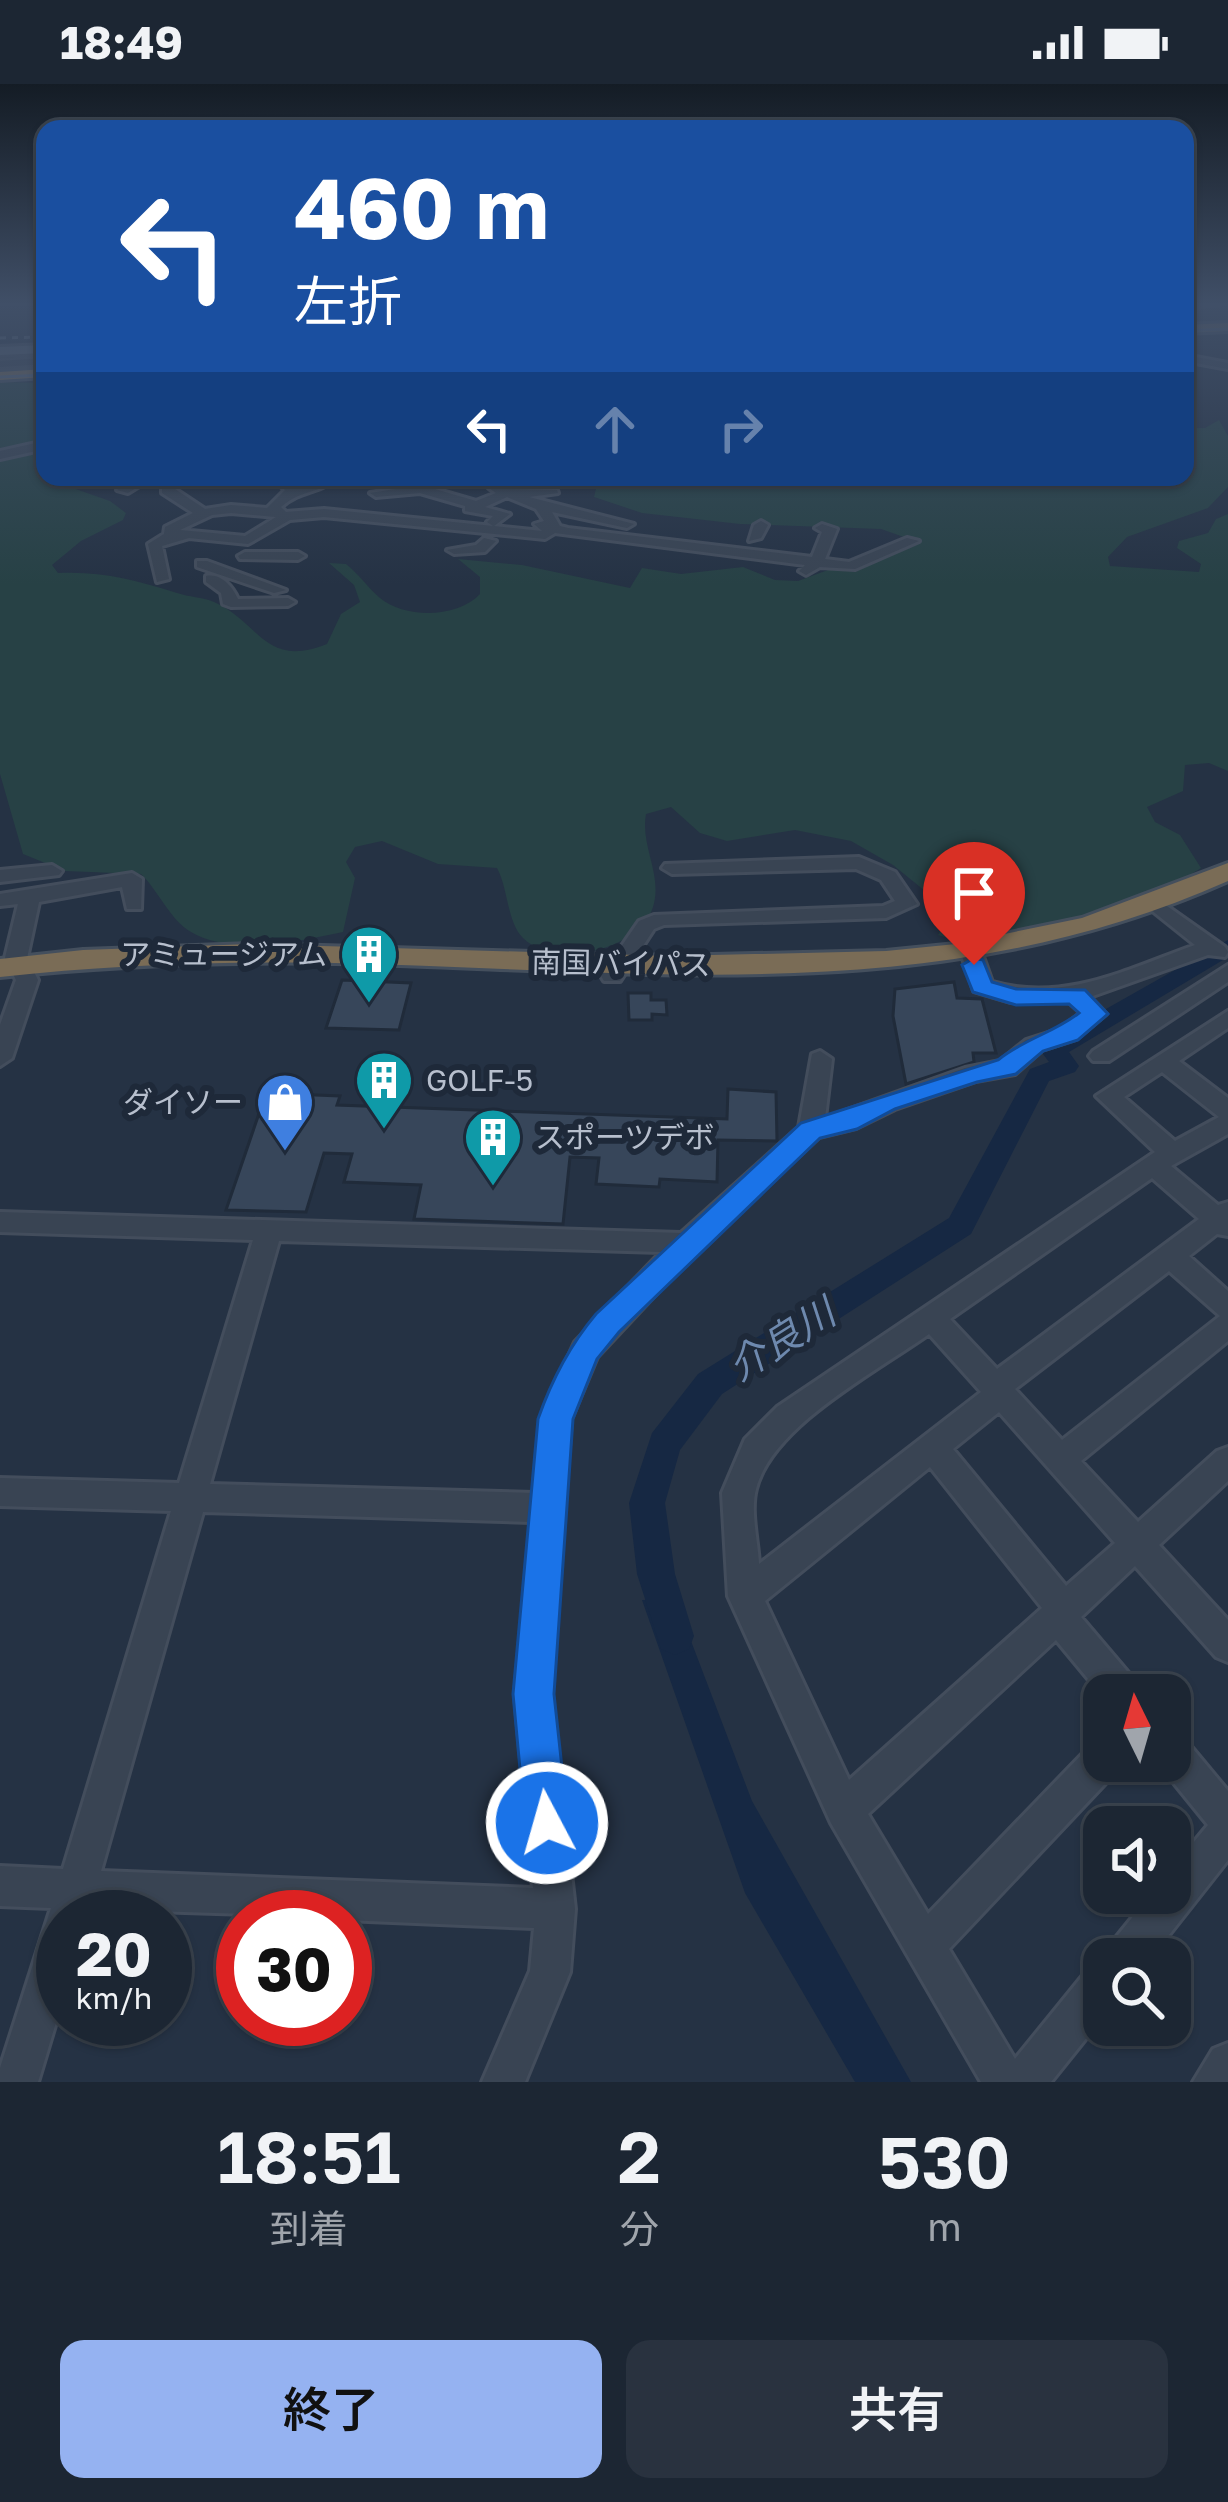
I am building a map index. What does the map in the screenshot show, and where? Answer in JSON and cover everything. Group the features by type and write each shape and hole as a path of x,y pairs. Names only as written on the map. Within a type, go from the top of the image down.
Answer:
{"highway":[{"name":"南国バイパス","path":"1164,910 1228,872"},
{"name":"南国バイパス","path":"10,972 247,966 614,970 805,979 973,959 1108,935 1228,886"}],"street":[{"path":"0,455 36,447"},
{"path":"123,490 131,486"},
{"path":"289,486 320,486"},
{"path":"497,486 552,493"},
{"path":"454,550 480,549 502,514 470,508 497,486"},
{"path":"497,486 637,529"},
{"path":"211,575 247,549 292,488"},
{"path":"376,493 421,489 476,506"},
{"path":"166,490 200,512"},
{"path":"223,505 279,511"},
{"path":"413,506 449,515 436,523 445,526"},
{"path":"551,534 550,513 556,506"},
{"path":"265,529 313,530 322,510"},
{"path":"171,535 170,530 200,512 322,510 491,532 656,542 850,566 908,543 872,538"},
{"path":"337,538 350,515"},
{"path":"532,523 551,534 612,542 620,559"},
{"path":"656,542 648,525 730,536 757,532 783,541"},
{"path":"802,576 817,562 830,529 822,528"},
{"path":"162,580 155,544 171,535 209,532 247,549 298,556"},
{"path":"491,532 506,544"},
{"path":"722,551 730,536"},
{"path":"223,554 247,549"},
{"path":"834,553 871,557"},
{"path":"211,575 283,596 236,604 228,601 228,591 211,575"},
{"path":"614,970 646,925 662,919 886,912 908,904 888,876 860,863 672,868"},
{"path":"0,877 52,871"},
{"path":"0,900 132,879 134,905"},
{"path":"0,1058 24,999 27,980 10,972 30,897"},
{"path":"1164,910 1221,957"},
{"path":"973,959 982,986 1016,997 1076,996 1221,957"},
{"path":"1101,1056 1221,957"},
{"path":"502,2082 550,1972 556,1909 533,1694 556,1419 585,1350 687,1243 811,1130 847,1122 886,1103 973,1074 1006,1068 1034,1045 1068,1034 1095,1014 1076,996"},
{"path":"745,1596 934,1449 997,1391 1169,1254 1224,1220 1108,1096 1224,1025"},
{"path":"811,1130 820,1059"},
{"path":"1163,1060 1228,1111"},
{"path":"1005,2082 844,1810 745,1596 738,1493 756,1448 788,1416 1162,1158 1228,1123"},
{"path":"0,1222 687,1243"},
{"path":"76,1890 269,1230"},
{"path":"1169,1254 1228,1308"},
{"path":"932,1318 1225,1636"},
{"path":"1060,1459 1228,1325"},
{"path":"934,1449 1108,1674"},
{"path":"844,1810 1228,1461"},
{"path":"0,1492 547,1508"},
{"path":"1191,1775 1228,1820"},
{"path":"927,1944 1083,1780"},
{"path":"1141,1938 1228,1829"},
{"path":"0,1886 36,1894"},
{"path":"192,1904 556,1909"},
{"path":"1024,2082 1083,2009"},
{"path":"17,2082 36,2020"},
{"path":"1214,2082 1228,2064"}],"green space":[{"path":"0,397 36,397 36,486 67,486 110,501 126,513 123,520 81,541 52,565 58,573 119,577 209,600 264,640 289,651 327,644 341,614 360,602 354,585 329,563 346,564 391,605 431,613 459,608 480,594 480,577 458,559 522,565 630,588 642,568 681,574 743,567 775,580 798,581 828,570 851,569 918,542 881,529 740,524 642,513 594,497 597,486 1194,486 1194,428 1219,420 1228,436 1228,487 1208,508 1127,537 1108,557 1110,566 1199,572 1201,564 1177,548 1179,541 1208,533 1216,519 1228,514 1228,771 1209,763 1185,765 1183,791 1147,807 1155,822 1180,835 1201,868 1156,890 1015,935 963,942 938,935 943,927 975,924 986,909 962,897 930,895 893,865 851,841 795,830 727,841 700,833 671,807 646,814 655,883 653,907 632,934 595,951 555,953 523,938 497,868 438,864 382,841 355,847 346,862 355,878 343,932 266,944 225,943 191,932 141,874 65,871 23,854 0,774"}],"water":[{"path":"675,1599 752,1801 911,2082 855,2082 745,1893 642,1600"}],"building":[{"name":"アミュージアム","path":"342,980 411,983 399,1030 326,1028"},
{"path":"954,982 957,998 982,999 996,1053 973,1053 974,1062 906,1084 893,1016 895,989"},
{"path":"628,993 651,993 651,1000 666,1000 667,1015 629,1020"},
{"path":"728,1089 776,1092 777,1141 718,1140 717,1182 660,1179 659,1187 596,1184 599,1158 570,1157 563,1224 414,1219 421,1185 344,1182 352,1154 324,1153 306,1212 226,1210 266,1093 340,1096 337,1105 727,1119"}],"waterway":[{"name":"介良川","path":"675,1636 656,1574 647,1503 664,1444 710,1384 960,1226 1039,1075 1066,1066 1053,1050 1228,947"}],"place":[{"name":"アミュージアム","path":"369,1005"},
{"name":"GOLF-5","path":"384,1131"},
{"name":"ダイソー","path":"285,1153"},
{"name":"スポーツデボ","path":"493,1188"}],"route":[{"path":"547,1823 533,1694 556,1419 566,1387 585,1350 607,1323 811,1130 847,1122 886,1103 973,1074 1006,1068 1034,1045 1068,1034 1095,1014 1076,996 1016,997 991,990 982,986 974,965"}]}
